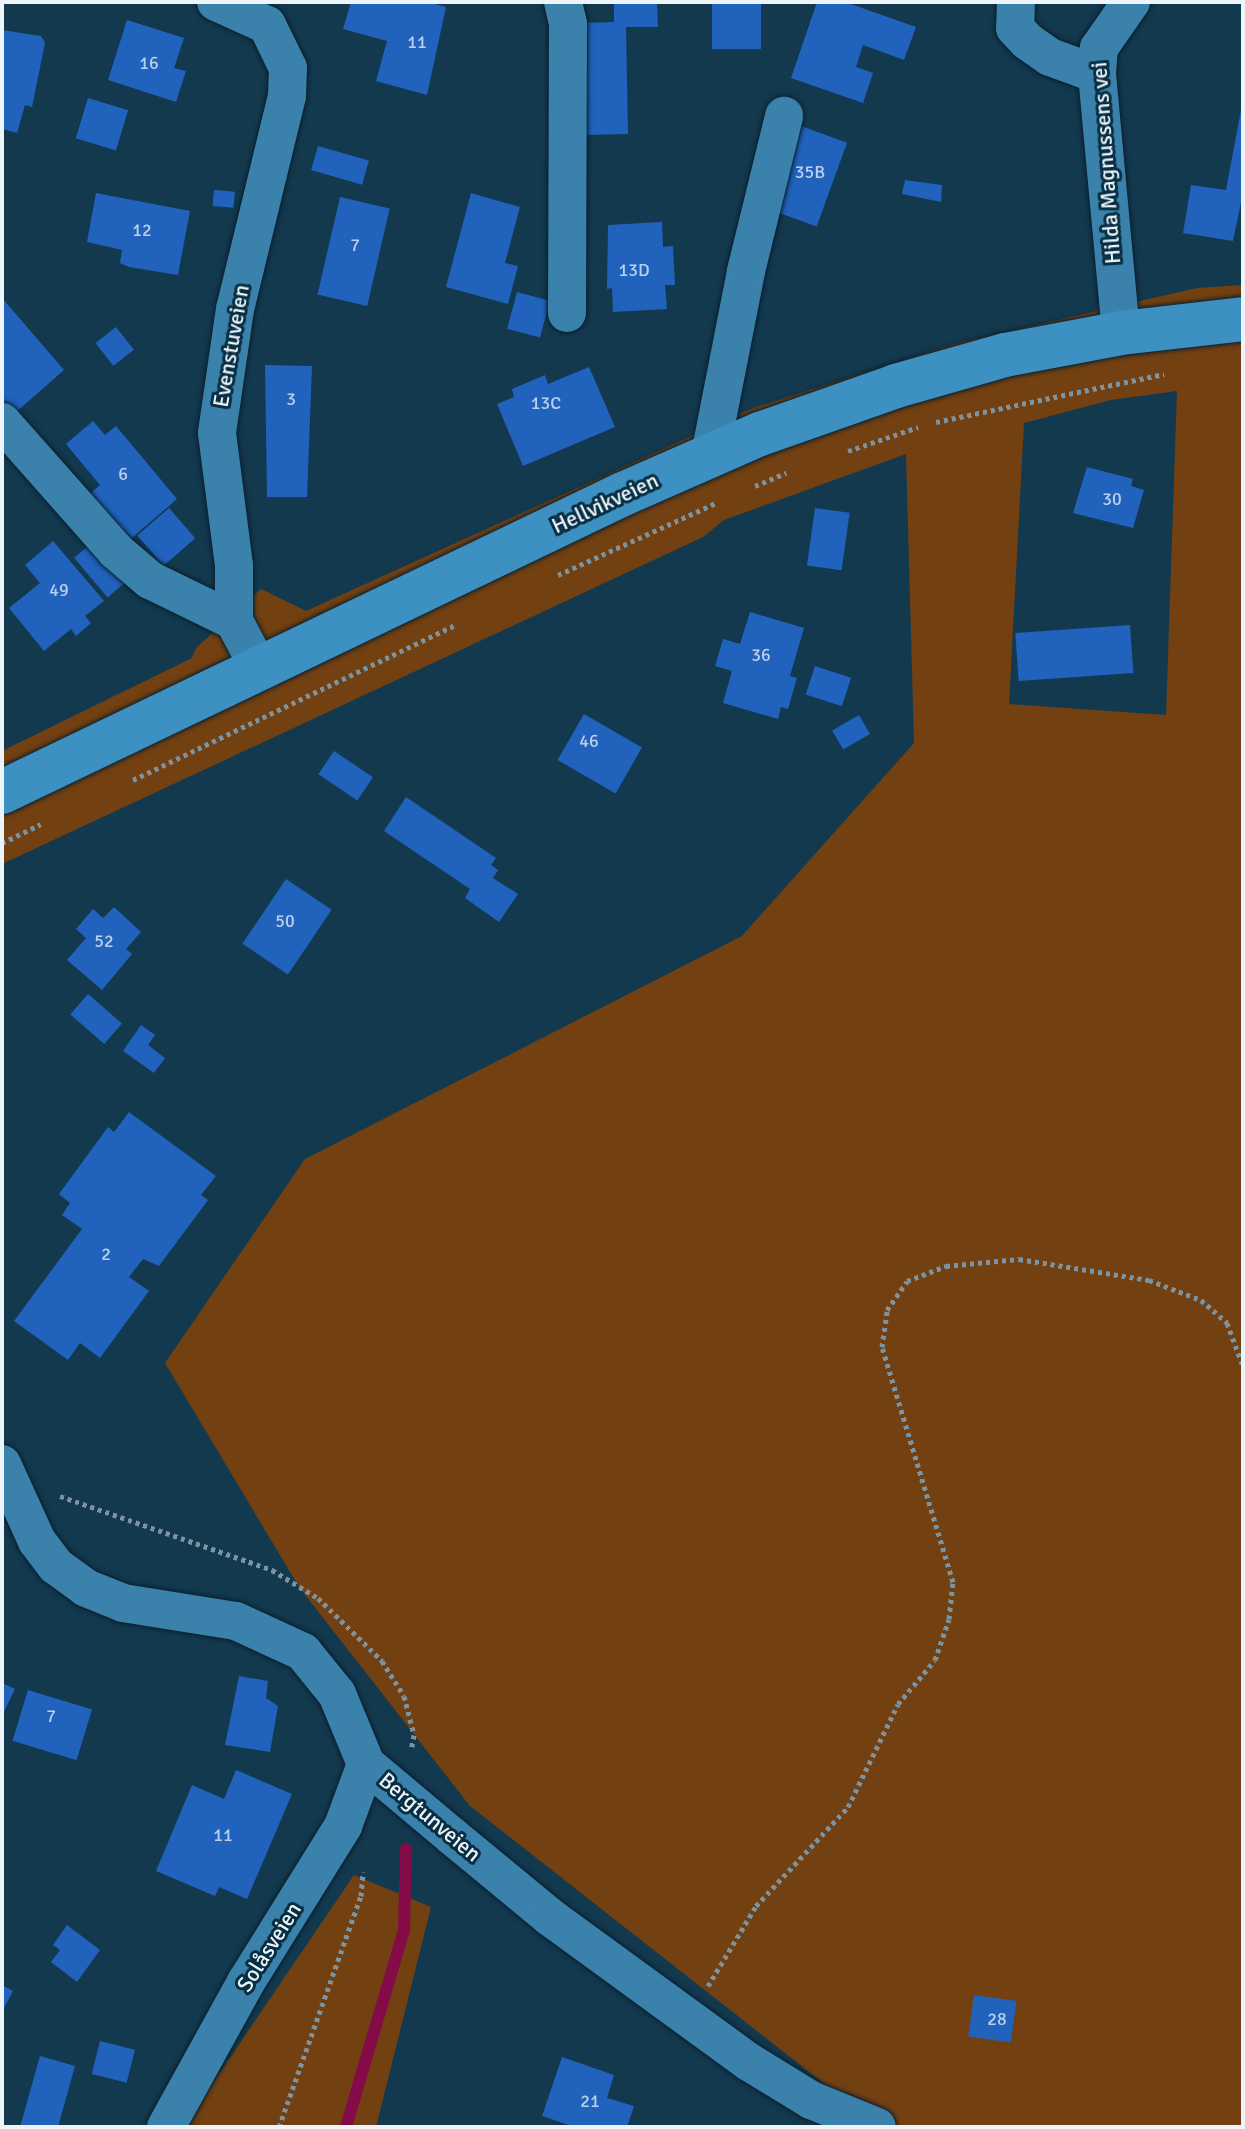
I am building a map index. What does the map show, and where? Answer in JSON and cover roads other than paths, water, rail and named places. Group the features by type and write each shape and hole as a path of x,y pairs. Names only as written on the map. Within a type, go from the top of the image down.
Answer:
{"main road":[{"name":"Hellvikveien","path":"2,792 710,455 896,386 1005,355 1121,333 1243,319"}],"street":[{"name":"Evenstuveien","path":"216,2 272,14 288,68 287,96 235,309 217,433 234,565 234,621 260,670"},
{"path":"563,2 568,24 567,313"},
{"path":"1016,2 1015,28 1027,41 1050,57 1097,74"},
{"name":"Hilda Magnussens vei","path":"1121,333 1097,74 1099,48 1131,2"},
{"path":"710,455 746,271 784,116"},
{"path":"2,422 127,560 150,580 234,621"},
{"name":"Bergtunveien","path":"2,1464 37,1541 56,1566 86,1588 123,1603 236,1621 303,1652 337,1694 366,1764 550,1917 687,2020 811,2100 877,2127"},
{"name":"Solåsveien","path":"166,2127 246,1982 343,1826 366,1764"}],"waterway":[{"path":"346,2127 404,1930 406,1849"}]}
